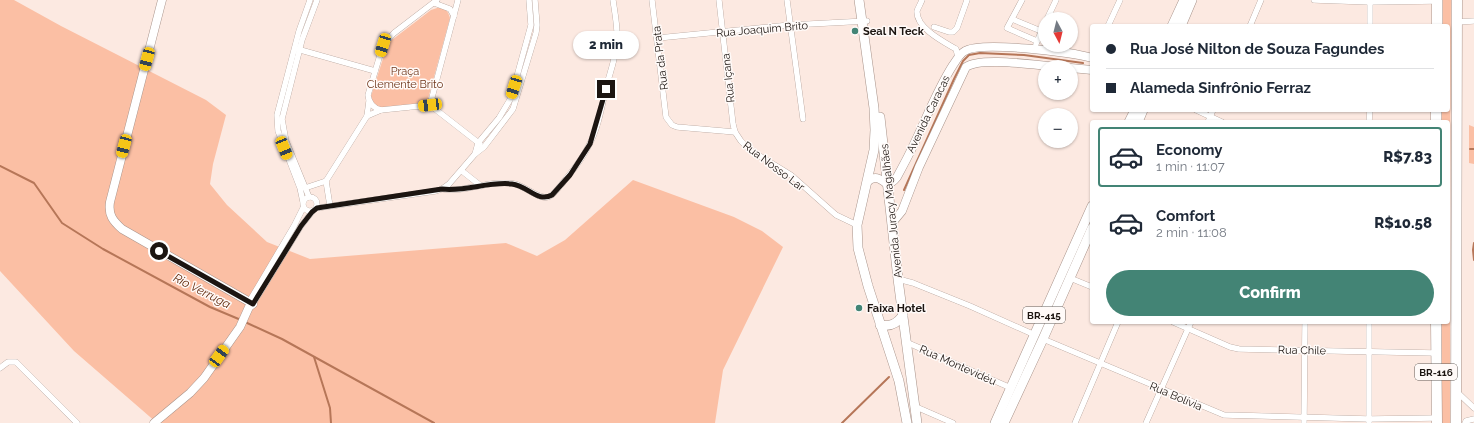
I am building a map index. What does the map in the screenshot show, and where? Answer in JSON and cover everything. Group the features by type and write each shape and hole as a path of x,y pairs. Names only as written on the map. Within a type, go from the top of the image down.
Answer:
{"highway":[{"path":"1437,0 1437,24"},
{"name":"BR-116","path":"1456,423 1457,0"},
{"name":"BR-116","path":"1436,324 1437,421"}],"main road":[{"name":"Avenida Juracy Magalhães","path":"860,0 865,21 882,135 898,279 917,423"},
{"name":"Avenida Juracy Magalhães","path":"864,0 875,130 874,150 857,225 860,259 899,381 907,423"},
{"path":"1173,24 1184,0"},
{"path":"1182,24 1192,0"},
{"name":"BR-415","path":"995,423 1090,211"},
{"path":"1004,423 1090,233"},
{"path":"880,325 887,326 895,324 903,315"}],"street":[{"path":"162,0 110,202 110,216 122,229 250,307"},
{"path":"310,0 277,115 277,121 278,131 300,188 303,205 307,211 312,212"},
{"path":"317,0 297,49 282,115 282,123 286,141 309,197 316,200 317,208"},
{"path":"430,105 458,0"},
{"path":"475,154 478,143 499,118 511,98 531,25 529,0"},
{"path":"442,189 462,171 475,154 484,147 516,103 536,33 537,25 535,0"},
{"path":"250,307 301,226 317,208 442,189 461,190 500,183 523,186 538,196 548,197 552,195 570,175 590,144 596,126 616,52 617,34 613,0"},
{"name":"Rua da Prata","path":"652,0 658,38 666,117"},
{"name":"Rua Içana","path":"719,0 733,124 736,132"},
{"path":"787,0 803,119"},
{"path":"922,0 917,11 918,18 922,25 929,32 956,50 958,57 964,51 971,48 1036,45 1090,58"},
{"path":"934,27 953,32 967,0"},
{"path":"1022,0 1007,28 1036,45"},
{"path":"1050,12 1056,0"},
{"path":"1109,24 1120,0"},
{"path":"1251,24 1261,0"},
{"path":"1314,0 1437,0"},
{"path":"305,188 326,181 368,116 368,95 383,45 389,38 436,1 450,9 454,16"},
{"path":"1370,1 1370,24"},
{"path":"1012,19 1038,30"},
{"name":"Rua Joaquim Brito","path":"658,38 790,25 865,21"},
{"path":"1457,22 1474,21"},
{"path":"1036,45 1038,39"},
{"path":"297,49 375,71"},
{"name":"Avenida Caracas","path":"887,184 894,182 897,177 936,95 958,57"},
{"name":"Avenida Caracas","path":"892,223 902,211 919,167 966,67 974,63 991,62 1038,65"},
{"path":"1078,68 1090,68"},
{"path":"369,101 376,109 381,110"},
{"path":"368,116 381,110 430,105 484,147"},
{"path":"1199,112 1209,119"},
{"name":"Rua Nosso Lar","path":"666,117 669,122 678,127 736,132 741,141 750,150 790,175 836,215 857,225"},
{"path":"462,171 481,186"},
{"path":"867,182 877,177 887,184"},
{"path":"326,181 330,206"},
{"path":"154,423 190,393 204,378 240,327 294,226 303,205 309,197"},
{"path":"1070,278 1090,286"},
{"path":"898,279 913,283 970,306 1035,335"},
{"path":"1075,423 1117,324"},
{"name":"Rua Chile","path":"1178,324 1239,349 1369,351 1436,354"},
{"path":"1146,423 1190,324"},
{"path":"1304,420 1306,351 1305,324"},
{"path":"1369,324 1369,421"},
{"name":"Rua Bolívia","path":"1043,339 1160,390 1224,415 1304,420 1437,421"},
{"name":"Rua Montevidéu","path":"906,342 1011,388"},
{"path":"0,368 8,362 16,362 77,423"},
{"path":"1455,390 1474,408"},
{"path":"914,406 953,423"},
{"path":"1465,423 1466,421 1474,419"}],"green space":[{"path":"0,0 14,0 61,26 206,100 226,115 213,164 210,184 227,205 267,242 310,259 506,243 537,256 565,240 633,180 734,217 762,231 783,247 723,370 715,423 157,423 74,351 0,271"},
{"path":"1443,0 1451,0 1450,216 1450,120 1442,120 1442,112 1450,112 1450,24 1443,24"},
{"name":"Praça Clemente Brito","path":"440,7 447,11 450,18 428,99 423,103 380,109 372,102 371,96 388,43 431,10"},
{"path":"1469,125 1474,127 1474,164 1469,163"},
{"path":"1442,324 1450,324 1450,423 1441,423"}],"waterway":[{"path":"904,190 954,79 963,61 969,55 980,53 1024,55 1083,63"},
{"name":"Rio Verruga","path":"0,166 34,183 62,223 103,249 210,307 241,320"},
{"path":"1474,243 1474,260"},
{"name":"Rio Verruga","path":"245,322 282,339 434,423"},
{"path":"314,357 330,408 331,423"},
{"path":"842,423 889,377"}],"place":[{"name":"Seal N Teck","path":"855,31"},
{"name":"Faixa Hotel","path":"859,308"}],"route":[{"path":"159,251 253,304 301,226 317,208 442,189 467,189 500,183 523,186 543,198 552,195 570,175 590,144 606,89"}]}
